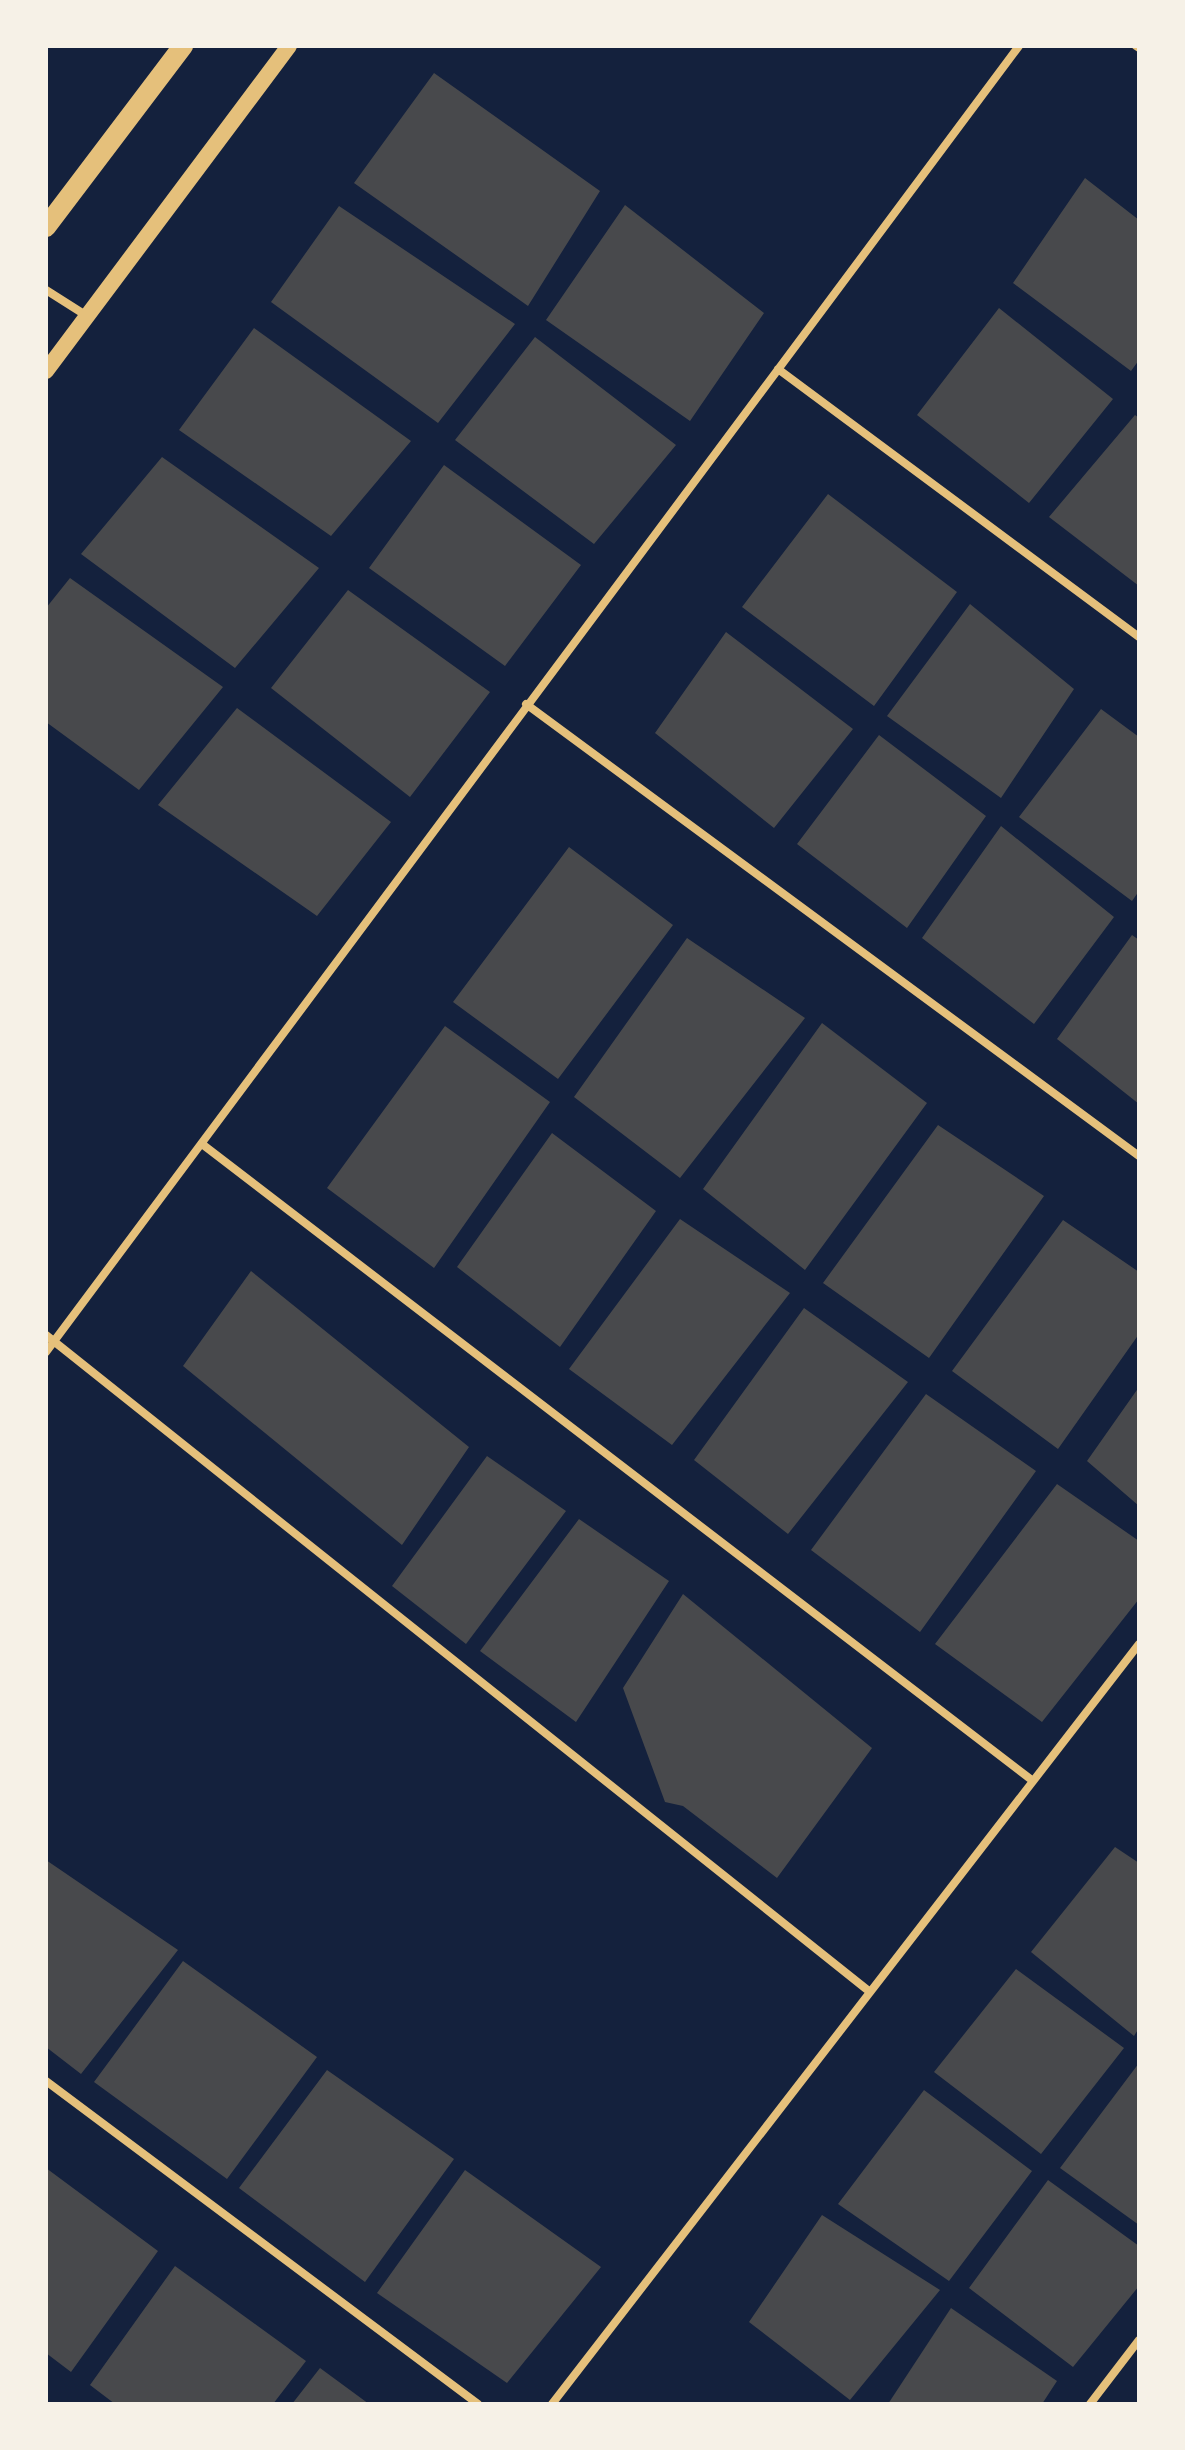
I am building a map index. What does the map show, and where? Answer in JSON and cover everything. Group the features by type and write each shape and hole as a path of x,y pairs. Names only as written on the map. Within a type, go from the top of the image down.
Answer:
{"main road":[{"path":"46,227 183,46"},
{"path":"46,371 289,46"}],"street":[{"path":"46,1352 50,1338 202,1144 526,704 1019,46"},
{"path":"46,290 87,316"},
{"path":"778,369 1139,637"},
{"path":"526,704 1139,1156"},
{"path":"202,1144 1033,1781"},
{"path":"50,1338 870,1992"},
{"path":"552,2404 1139,1644"},
{"path":"46,2081 478,2404"},
{"path":"1090,2404 1139,2340"}],"building":[{"path":"434,73 600,191 528,306 354,183"},
{"path":"1085,178 1139,220 1139,360 1131,371 1013,283"},
{"path":"625,205 764,313 690,421 546,320"},
{"path":"339,206 515,324 438,423 271,302"},
{"path":"999,308 1113,399 1029,503 917,415"},
{"path":"254,328 411,441 331,536 179,430"},
{"path":"535,337 676,445 594,544 455,440"},
{"path":"1135,415 1139,418 1139,586 1049,517"},
{"path":"162,457 319,568 235,668 81,554"},
{"path":"444,465 581,565 505,666 369,568"},
{"path":"828,494 957,592 874,706 742,607"},
{"path":"70,578 223,687 139,790 46,722 46,608"},
{"path":"348,590 490,692 410,797 271,688"},
{"path":"970,604 1074,689 1001,798 887,716"},
{"path":"726,632 853,729 774,828 655,733"},
{"path":"237,708 391,822 317,916 158,805"},
{"path":"1101,709 1139,737 1139,891 1132,901 1019,817"},
{"path":"879,735 986,816 907,928 797,844"},
{"path":"1001,826 1114,917 1034,1024 922,938"},
{"path":"569,847 673,925 558,1079 453,1002"},
{"path":"1132,935 1139,940 1139,1104 1057,1039"},
{"path":"687,938 805,1018 680,1178 574,1097"},
{"path":"822,1023 927,1103 805,1270 703,1189"},
{"path":"445,1026 550,1102 434,1268 327,1188"},
{"path":"938,1125 1044,1196 929,1358 823,1283"},
{"path":"552,1133 656,1211 560,1347 457,1267"},
{"path":"680,1219 790,1293 672,1445 569,1369"},
{"path":"1063,1220 1139,1272 1139,1334 1058,1449 952,1371"},
{"path":"251,1271 469,1447 402,1545 183,1366"},
{"path":"804,1308 908,1382 788,1534 694,1460"},
{"path":"1139,1387 1139,1506 1087,1461"},
{"path":"926,1394 1036,1471 920,1632 811,1550"},
{"path":"487,1456 566,1511 466,1644 392,1586"},
{"path":"1057,1484 1139,1541 1139,1599 1042,1722 935,1644"},
{"path":"579,1519 669,1581 576,1722 480,1651"},
{"path":"683,1594 872,1748 777,1878 683,1806 665,1802 623,1688"},
{"path":"1115,1847 1139,1863 1139,2028 1134,2036 1031,1952"},
{"path":"46,1860 178,1950 81,2074 46,2047"},
{"path":"183,1961 317,2057 227,2179 94,2082"},
{"path":"1016,1969 1124,2048 1041,2154 934,2072"},
{"path":"1139,2063 1139,2225 1060,2168"},
{"path":"327,2070 454,2159 365,2282 239,2188"},
{"path":"924,2090 1032,2171 949,2281 838,2204"},
{"path":"46,2168 158,2251 71,2372 46,2353"},
{"path":"465,2170 601,2267 507,2383 377,2293"},
{"path":"1048,2180 1139,2246 1139,2286 1073,2367 969,2288"},
{"path":"822,2215 940,2290 850,2400 749,2322"},
{"path":"175,2266 306,2361 273,2404 115,2404 90,2385"},
{"path":"951,2308 1057,2381 1042,2404 888,2404"},
{"path":"320,2368 369,2404 292,2404"}]}
